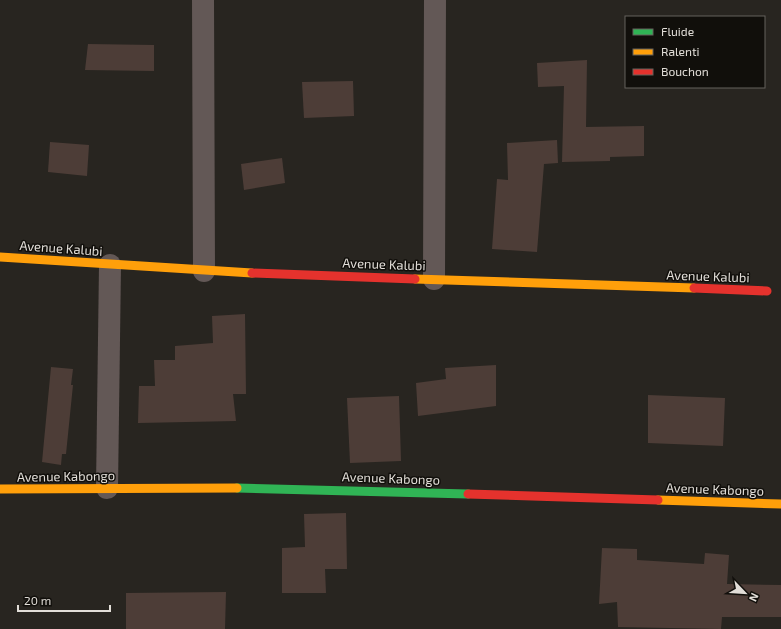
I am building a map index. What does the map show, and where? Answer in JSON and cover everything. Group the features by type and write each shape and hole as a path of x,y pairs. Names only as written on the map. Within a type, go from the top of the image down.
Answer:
{"street":[{"path":"204,0 204,271"},
{"path":"434,279 435,0"},
{"name":"Avenue Kalubi","path":"0,257 204,271 767,291"},
{"path":"107,488 110,265"},
{"name":"Avenue Kabongo","path":"0,490 213,487 781,504"}],"building":[{"path":"88,44 154,45 154,71 85,70"},
{"path":"587,60 586,127 644,126 644,156 610,157 610,161 562,162 564,86 538,87 537,63"},
{"path":"353,81 354,116 304,118 302,82"},
{"path":"557,140 558,163 544,164 537,252 492,249 497,179 508,180 507,143"},
{"path":"50,142 89,145 87,176 48,172"},
{"path":"282,158 285,183 244,190 241,164"},
{"path":"245,314 246,394 233,394 236,421 138,423 139,386 155,386 154,360 175,360 175,346 213,343 212,316"},
{"path":"496,365 496,406 418,416 416,383 446,379 445,368"},
{"path":"51,367 73,369 71,385 73,385 66,454 62,454 61,465 42,462"},
{"path":"648,395 725,398 723,446 648,443"},
{"path":"399,396 401,461 350,463 347,398"},
{"path":"346,513 347,569 325,569 326,593 282,593 282,548 305,547 304,514"},
{"path":"602,548 637,549 637,560 704,564 705,553 729,555 727,584 781,585 781,617 722,617 721,629 618,627 617,602 599,604"},
{"path":"226,592 225,629 126,629 126,593"}],"traffic: fast":[{"path":"237,488 468,494"}],"traffic: slow":[{"path":"0,257 252,273"},
{"path":"415,279 694,288"},
{"path":"0,489 237,488"},
{"path":"658,500 781,504"}],"traffic: jam":[{"path":"252,273 415,279"},
{"path":"694,288 767,291"},
{"path":"468,494 658,500"}]}
